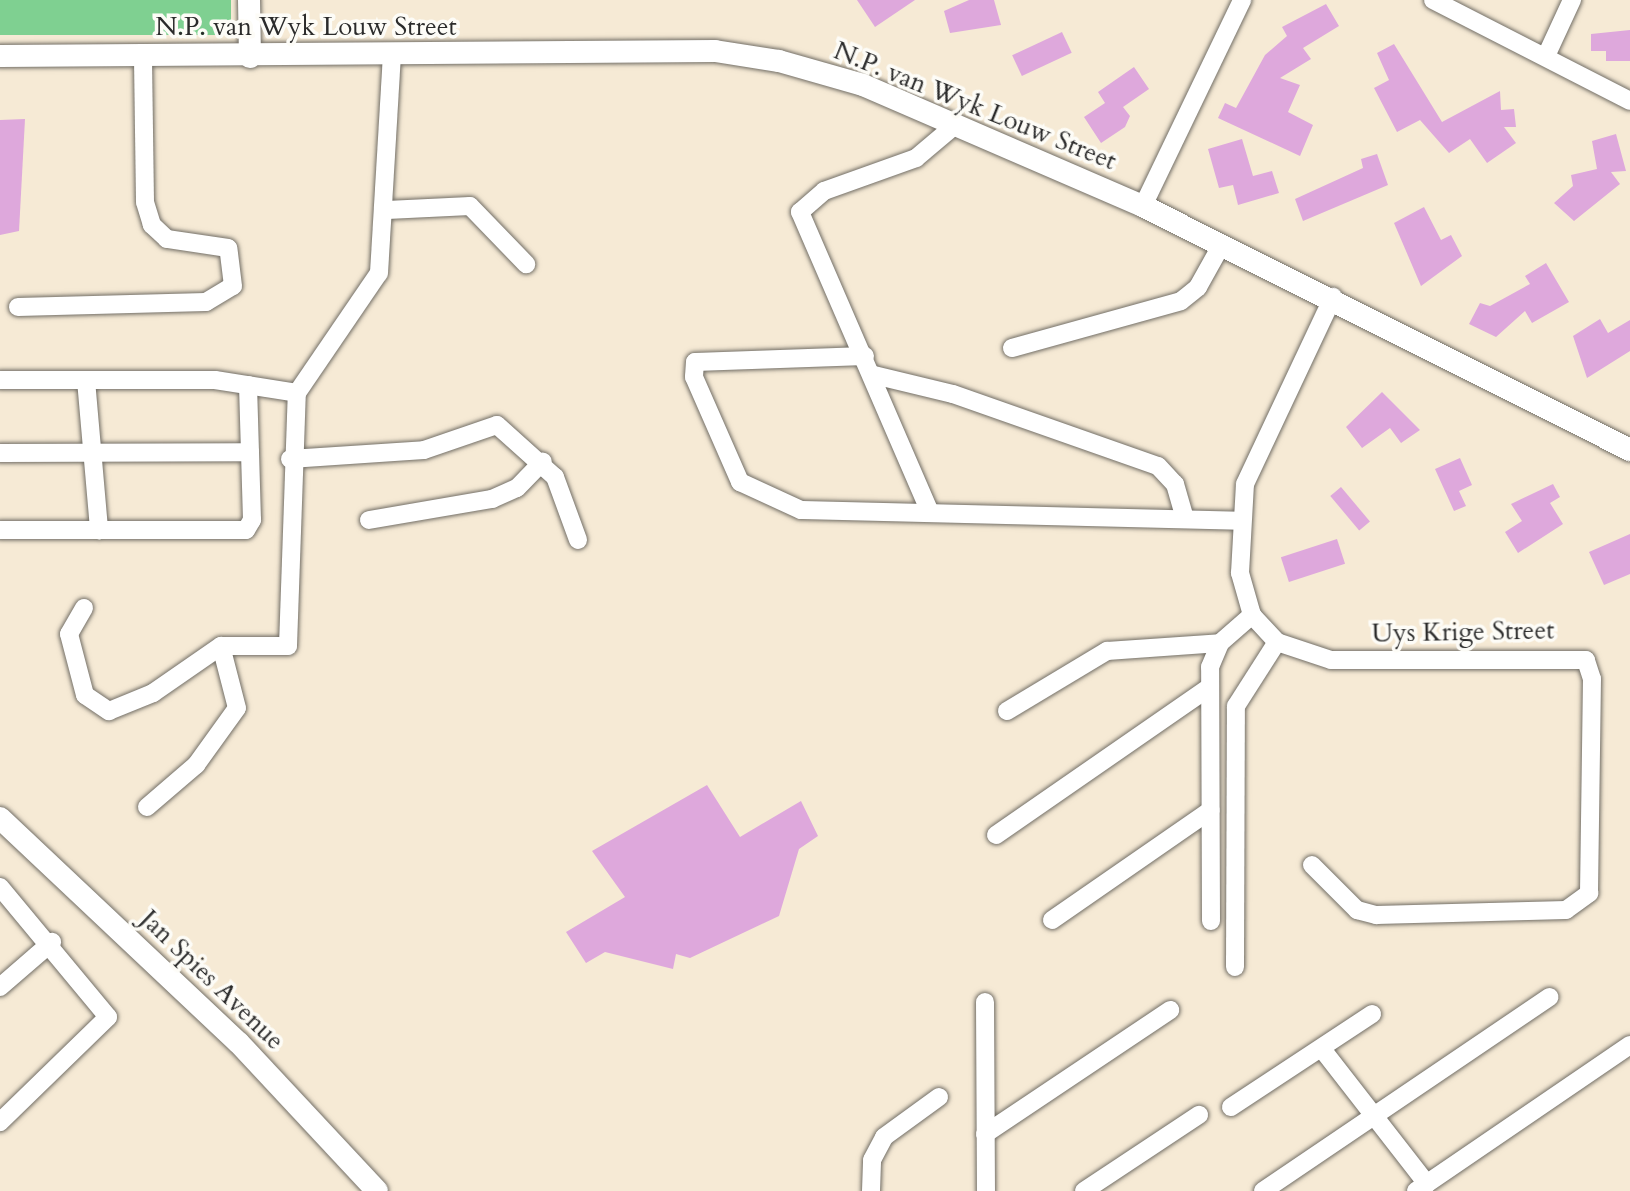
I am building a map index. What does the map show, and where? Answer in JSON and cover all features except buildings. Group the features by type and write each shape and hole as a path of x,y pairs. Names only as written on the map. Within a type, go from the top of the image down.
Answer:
{"street":[{"path":"249,0 250,57"},
{"path":"1143,206 1242,0"},
{"path":"1433,0 1547,54 1630,101"},
{"path":"1547,54 1572,0"},
{"name":"N.P. van Wyk Louw Street","path":"0,56 250,57 715,51 863,85 1143,206 1333,297 1630,450"},
{"path":"84,608 69,634 85,695 96,708 109,711 153,693 221,646 288,646 290,459 297,393 379,273 387,210 392,55"},
{"path":"18,307 206,302 233,286 228,248 167,239 152,225 145,202 143,56"},
{"path":"929,510 801,204 916,158 955,125"},
{"path":"387,210 470,206 526,264"},
{"path":"1012,348 1181,301 1198,287 1222,244"},
{"name":"Uys Krige Street","path":"1312,865 1357,910 1376,915 1566,910 1582,903 1589,893 1591,670 1586,660 1568,656 1331,660 1277,642 1252,615 1240,573 1245,484 1333,297"},
{"path":"865,356 704,358 693,374 734,473 762,497 801,510 929,510 1241,521"},
{"path":"874,375 953,394 1158,466 1175,484 1185,519"},
{"path":"0,380 248,385 297,393"},
{"path":"86,380 89,451 99,530"},
{"path":"0,530 246,530 250,452 248,385"},
{"path":"290,459 424,450 490,424 543,461 565,493 578,540"},
{"path":"0,453 250,452"},
{"path":"369,520 492,499 517,488 543,461"},
{"path":"1211,921 1210,687 1220,643 1252,615"},
{"path":"1235,967 1236,706 1277,642"},
{"path":"1007,711 1107,651 1220,643"},
{"path":"147,807 196,765 237,708 221,646"},
{"path":"996,835 1210,687"},
{"path":"1052,920 1211,810"},
{"name":"Jan Spies Avenue","path":"0,818 239,1043 377,1191"},
{"path":"0,887 101,1000 108,1023 0,1122"},
{"path":"0,987 52,942"},
{"path":"1263,1191 1549,997"},
{"path":"985,1002 986,1191"},
{"path":"985,1134 1170,1010"},
{"path":"1231,1107 1372,1014"},
{"path":"1322,1049 1375,1117 1421,1187 1630,1045"},
{"path":"871,1191 872,1160 884,1137 939,1097"},
{"path":"1084,1191 1199,1115"}],"green space":[{"path":"0,0 231,0 231,35 0,35"}]}
